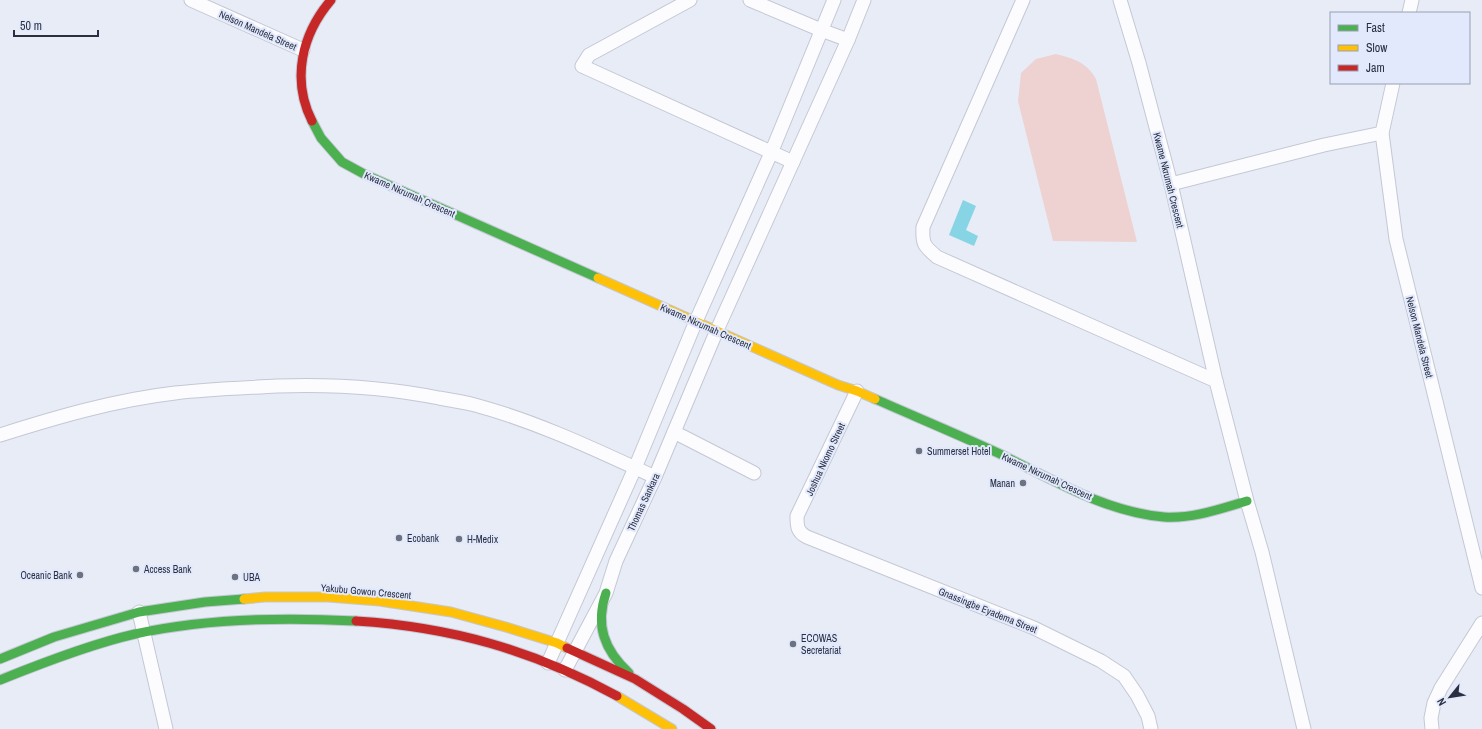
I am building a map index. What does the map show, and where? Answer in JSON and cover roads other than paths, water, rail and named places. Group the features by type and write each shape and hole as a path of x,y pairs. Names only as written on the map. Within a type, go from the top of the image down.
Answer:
{"main road":[{"name":"Kwame Nkrumah Crescent","path":"331,0 310,31 303,50 302,82 304,100 308,113 321,138 342,162 364,174 838,385 857,391 990,449 1095,498 1139,513 1165,517 1194,516 1246,501"},
{"path":"606,593 601,611 602,628 609,649 621,667 635,679"},
{"name":"Yakubu Gowon Crescent","path":"0,659 54,637 139,612 205,602 265,597 328,597 364,600 451,612 557,643 635,679 683,709 711,729"},
{"path":"0,680 39,664 100,644 144,632 231,620 281,619 349,621 414,626 445,631 479,639 523,653 565,670 618,697 672,729"}],"street":[{"name":"Nelson Mandela Street","path":"191,0 303,50"},
{"path":"690,0 589,55 582,66 793,162"},
{"path":"752,0 848,40"},
{"path":"548,663 635,468 696,321 772,153 834,0"},
{"name":"Thomas Sankara","path":"565,670 606,593 616,561 655,477 717,330 848,40 864,0"},
{"path":"1023,0 923,227 922,240 927,249 937,257 1216,380"},
{"name":"Kwame Nkrumah Crescent","path":"1120,0 1139,63 1171,184 1216,380 1246,501 1262,552 1304,729"},
{"path":"1409,12 1412,0"},
{"name":"Nelson Mandela Street","path":"1393,84 1382,133 1396,239 1482,588"},
{"path":"1171,184 1324,145 1382,133"},
{"path":"0,435 52,418 121,402 174,394 236,388 319,385 369,388 413,393 473,404 520,418 655,477"},
{"name":"Joshua Nkomo Street","path":"797,527 797,516 857,391"},
{"path":"674,432 754,473"},
{"name":"Gnassingbe Eyadema Street","path":"797,527 799,532 807,537 1034,628 1101,661 1124,676 1137,695 1148,716 1151,729"},
{"path":"139,612 166,729"},
{"path":"1432,729 1431,718 1434,703 1441,688 1482,623"}],"water":[{"path":"963,200 976,206 966,230 978,236 974,246 949,235"}],"place":[{"name":"Summerset Hotel","path":"919,451"},
{"name":"Manan","path":"1023,483"},
{"name":"Ecobank","path":"399,538"},
{"name":"H-Medix","path":"459,539"},
{"name":"Access Bank","path":"136,569"},
{"name":"Oceanic Bank","path":"80,575"},
{"name":"UBA","path":"235,577"},
{"name":"ECOWAS Secretariat","path":"793,644"}]}
